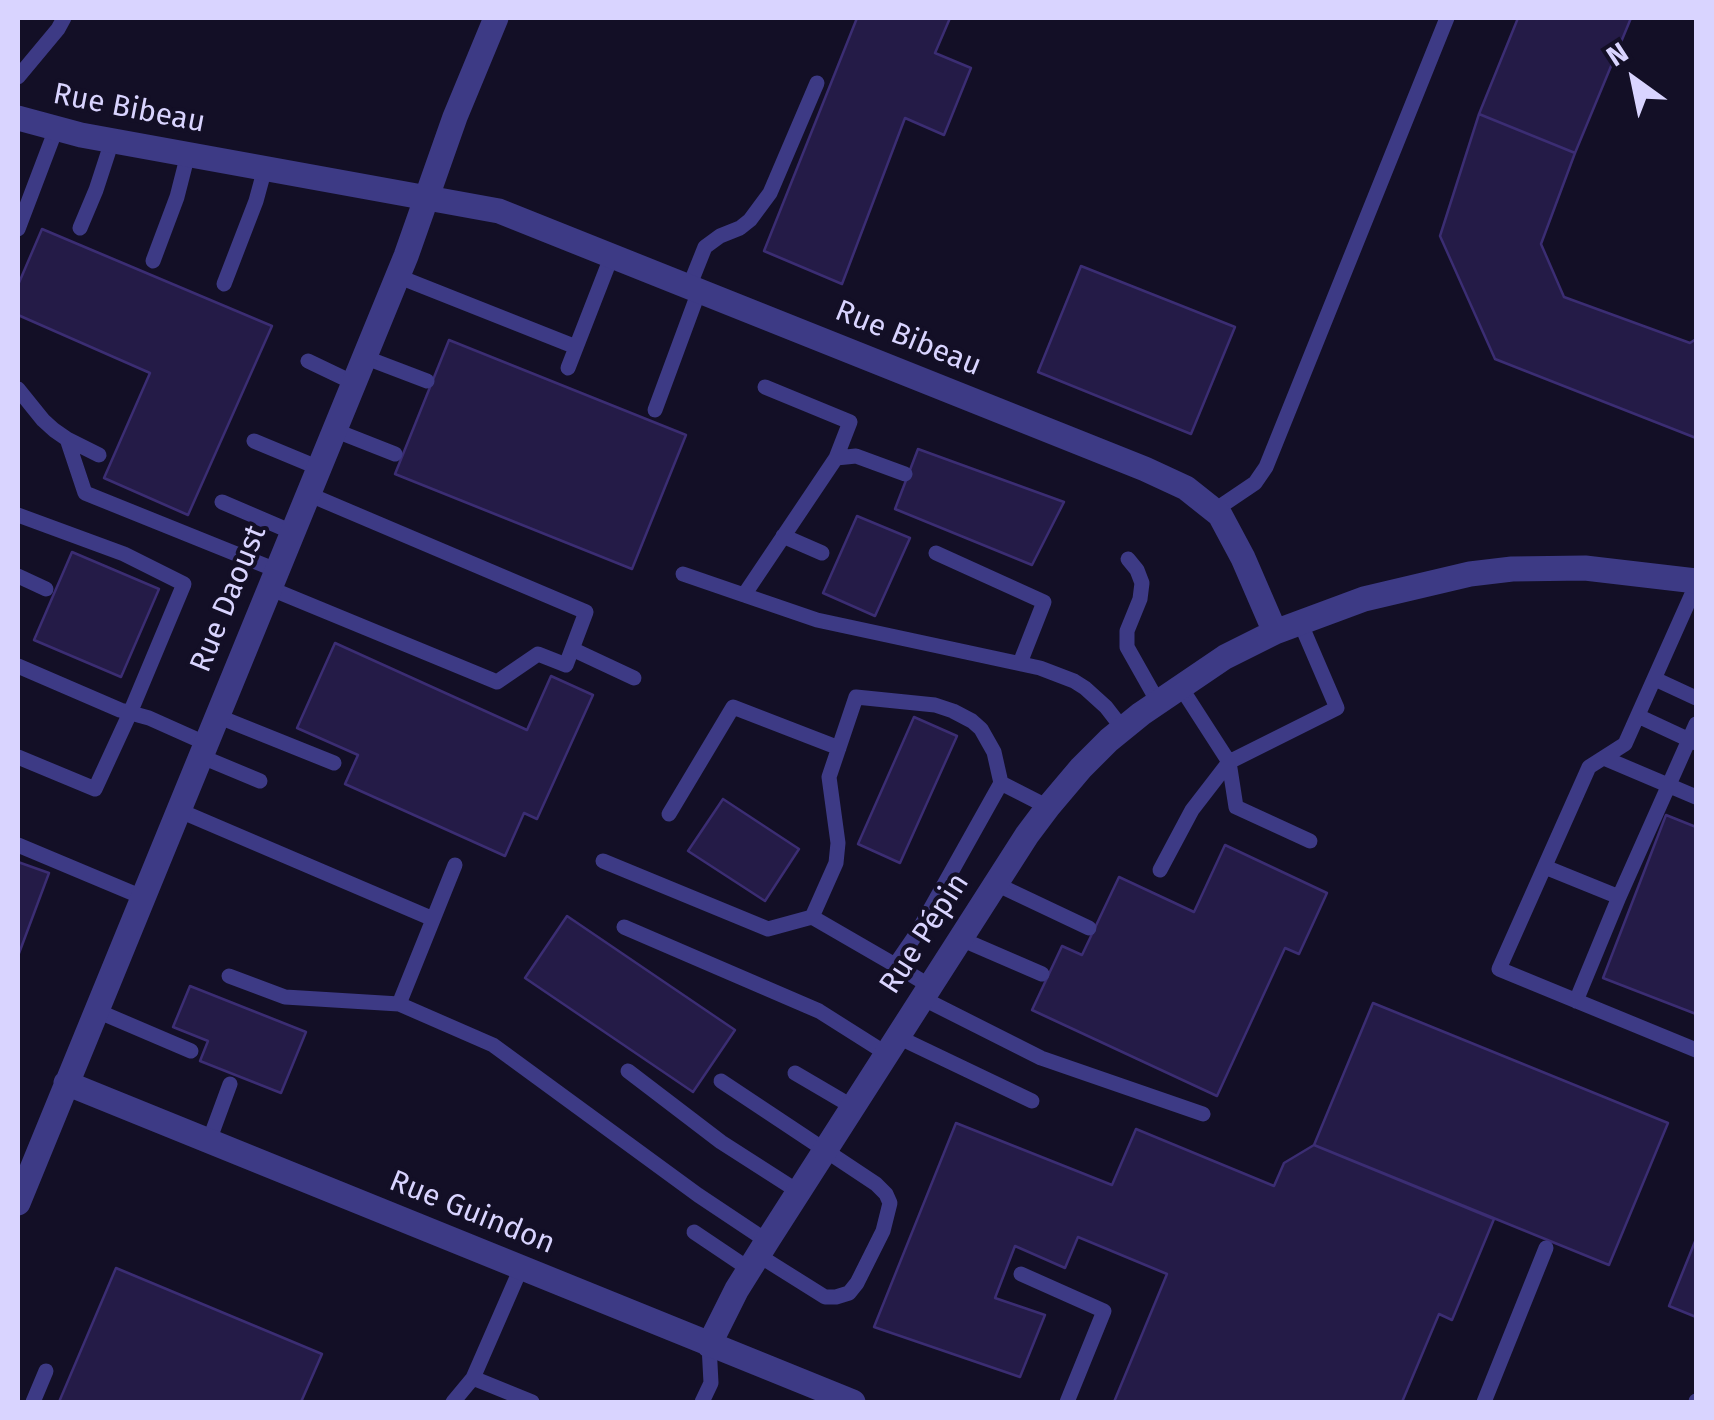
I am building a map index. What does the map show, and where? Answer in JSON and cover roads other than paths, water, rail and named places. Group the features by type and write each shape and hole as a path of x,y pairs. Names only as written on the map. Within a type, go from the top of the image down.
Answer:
{"street":[{"name":"Rue Daoust","path":"18,1203 364,358 496,18"},
{"name":"Rue Bibeau","path":"18,118 112,141 499,211 1145,469 1186,488 1215,510 1235,540 1275,632"},
{"path":"1275,632 1389,592 1512,569 1586,568 1696,583"},
{"name":"Rue Pépin","path":"710,1345 758,1255 1048,807 1081,768 1158,702 1226,657 1275,632"},
{"name":"Rue Guindon","path":"66,1083 839,1400"}],"lane":[{"path":"18,77 64,18"},
{"path":"1215,510 1255,484 1266,468 1447,18"},
{"path":"655,410 705,247 750,220 770,193 816,83"},
{"path":"18,229 56,129"},
{"path":"80,228 112,141"},
{"path":"154,261 188,154"},
{"path":"224,284 265,168"},
{"path":"568,368 612,255"},
{"path":"397,276 576,347"},
{"path":"364,358 427,381"},
{"path":"308,361 354,382"},
{"path":"744,595 836,458 850,422 765,387"},
{"path":"18,389 43,420 67,439 98,455"},
{"path":"334,430 395,454"},
{"path":"67,439 85,493 497,682 538,654 566,664 586,612 308,494"},
{"path":"254,441 318,468"},
{"path":"836,458 856,456 905,474"},
{"path":"222,502 292,532"},
{"path":"18,515 124,554 184,584 95,788 18,757"},
{"path":"783,536 822,553"},
{"path":"936,553 1044,602 1020,663"},
{"path":"1128,559 1142,584 1127,631 1127,647 1158,702"},
{"path":"683,574 816,620 1040,668 1074,681 1098,698 1123,729"},
{"path":"18,576 46,588"},
{"path":"1696,583 1625,744 1589,768 1499,969 1696,1050"},
{"path":"1160,870 1192,810 1229,762 1338,708 1300,622"},
{"path":"572,649 634,678"},
{"path":"18,666 149,718 260,781"},
{"path":"1654,679 1696,698"},
{"path":"1180,686 1229,762 1236,807 1310,841"},
{"path":"812,917 836,863 838,843 829,778 856,698 934,705 953,711 982,729 994,752 1001,782 895,965"},
{"path":"669,814 733,707 839,748"},
{"path":"217,716 334,763"},
{"path":"1638,716 1693,742"},
{"path":"1576,1001 1669,786 1693,742 1696,724"},
{"path":"1604,758 1696,798"},
{"path":"1001,782 1048,807"},
{"path":"178,810 433,919"},
{"path":"18,845 142,898"},
{"path":"602,861 768,929 812,917 895,965 926,992 1041,1058 1204,1114"},
{"path":"399,1004 456,865"},
{"path":"1545,867 1619,897"},
{"path":"996,884 1089,928"},
{"path":"624,926 892,1045 1032,1100"},
{"path":"961,939 1042,974"},
{"path":"228,976 285,997 399,1004 493,1045 698,1195 758,1255"},
{"path":"96,1010 191,1051"},
{"path":"628,1071 721,1142 799,1192"},
{"path":"796,1073 853,1107"},
{"path":"694,1232 758,1255 825,1297 836,1297 849,1292 856,1283 883,1231 890,1204 876,1184 720,1082"},
{"path":"209,1141 230,1084"},
{"path":"1484,1402 1546,1248"},
{"path":"453,1402 473,1378 522,1268"},
{"path":"1021,1274 1104,1311 1068,1402"},
{"path":"702,1402 711,1383 710,1345"},
{"path":"33,1402 46,1371"},
{"path":"473,1378 532,1402"}]}
